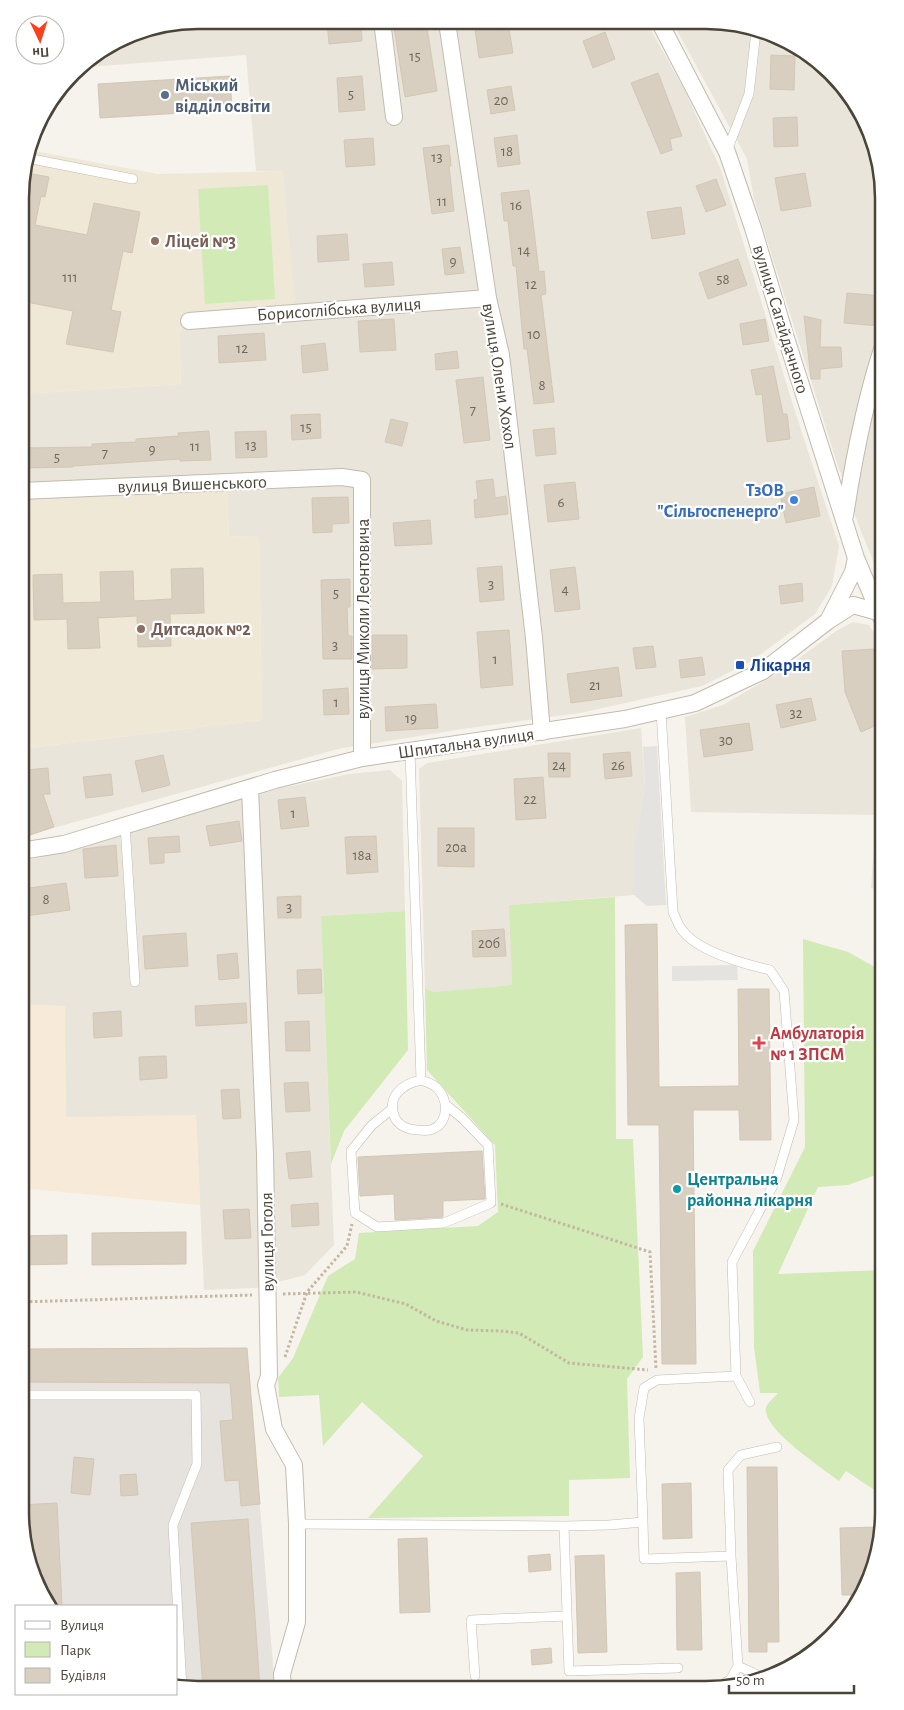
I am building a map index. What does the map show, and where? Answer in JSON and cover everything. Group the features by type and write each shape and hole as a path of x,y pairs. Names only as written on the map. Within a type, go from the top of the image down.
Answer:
{"street":[{"path":"383,29 394,117"},
{"name":"вулиця Олени Хохол","path":"448,29 488,298 501,355 534,638 542,732"},
{"name":"вулиця Сагайдачного","path":"663,29 727,152 754,228 818,442 856,558 875,604"},
{"name":"Борисоглібська вулиця","path":"189,321 488,298"},
{"path":"844,519 855,454 875,369"},
{"name":"вулиця Вишенського","path":"29,491 342,477 362,480"},
{"name":"вулиця Миколи Леонтовича","path":"362,480 362,758"},
{"name":"Шпитальна вулиця","path":"29,850 64,844 250,788 362,758 542,732 661,711 695,702 763,671 828,621 853,572 856,558"},
{"path":"828,621 853,606 875,615"},
{"name":"вулиця Гоголя","path":"250,788 266,1154 269,1376 266,1385 274,1429 294,1465 297,1524 297,1622 282,1674 282,1681"}],"lane":[{"path":"727,152 748,94 755,37"},
{"path":"34,159 133,179"},
{"path":"661,711 673,912 682,930 695,942 726,959 770,970 784,991 794,1120 776,1180 732,1262 736,1376 750,1402"},
{"path":"410,751 421,1080"},
{"path":"125,825 135,982"},
{"path":"421,1080 431,1083 438,1088 446,1106 445,1115 432,1130 404,1128 397,1120 392,1109 395,1095 404,1085 421,1080"},
{"path":"392,1109 372,1125 351,1151 355,1213 377,1227 444,1224 491,1203 488,1145 462,1118 446,1106"},
{"path":"731,1556 644,1560 639,1418 644,1388 657,1380 736,1376"},
{"path":"29,1395 196,1395 197,1464 173,1525 177,1605"},
{"path":"730,1680 738,1666 728,1470 742,1455 777,1447"},
{"path":"297,1524 564,1526 643,1522"},
{"path":"564,1526 569,1671 678,1668"},
{"path":"178,1616 182,1680"},
{"path":"475,1676 471,1620 567,1616"},
{"path":"738,1666 754,1674"}],"path":[{"path":"29,1302 356,1292 406,1304 436,1321 467,1330 519,1333 569,1363 656,1370 650,1252 491,1200"},
{"path":"269,1376 285,1359 307,1292 347,1246 355,1213"}],"shaded area":[{"path":"187,29 650,29 685,91 721,170 793,405 839,546 832,586 815,614 750,662 702,686 580,713 338,749 29,835 29,748 262,720 259,537 229,536 227,493 29,500 29,394 181,384 179,335 189,314 283,171 256,171 246,55 91,67 113,51 133,42 165,32"},
{"path":"676,29 717,29 739,32 781,46 800,57 833,86 847,104 858,123 866,144 874,176 875,198 875,565 836,460 754,199 747,159"},
{"name":"Ліцей №3","path":"36,151 158,174 283,171 295,307 189,314 179,335 181,384 29,394 29,198 30,176"},
{"name":"Дитсадок №2","path":"227,492 229,536 259,537 262,720 29,748 29,500"},
{"path":"853,622 869,625 875,635 875,815 691,812 685,717 723,705 783,670 836,631"},
{"path":"641,728 645,786 634,847 634,895 510,905 512,985 433,992 425,988 419,769 427,763"},
{"path":"657,746 666,905 647,906 634,895 634,847 645,786 643,747"},
{"path":"390,770 402,781 405,911 321,916 334,1245 305,1275 256,1288 204,1290 196,1115 66,1118 64,1007 29,1005 29,860 267,791 349,774"},
{"path":"875,830 875,889 871,888"},
{"path":"737,965 738,980 672,981 672,966"},
{"path":"29,1004 65,1006 66,1117 196,1115 200,1205 29,1189"},
{"path":"247,1348 274,1681 178,1680 178,1605 57,1605 46,1587 38,1566 32,1545 29,1523 29,1349"}],"green space":[{"path":"268,185 275,299 205,304 198,189"},
{"path":"615,897 616,1139 633,1139 643,1357 627,1379 630,1478 569,1480 569,1516 368,1518 423,1456 362,1402 323,1446 319,1395 279,1397 278,1378 293,1358 328,1276 355,1259 359,1233 478,1226 498,1212 495,1145 427,1070 425,988 433,992 512,985 509,905"},
{"path":"405,911 408,1050 344,1131 331,1164 321,916"},
{"path":"803,939 848,952 875,967 875,1175 848,1185 818,1187 778,1274 875,1270 875,1490 846,1471 839,1481 795,1448 783,1437 767,1417 766,1408 778,1393 760,1393 754,1347 753,1251 805,1147"}],"building":[{"path":"328,29 361,29 362,41 329,44"},
{"path":"394,29 427,29 437,91 405,97"},
{"path":"475,29 509,29 513,53 479,58"},
{"path":"605,32 615,59 593,68 583,41"},
{"path":"771,55 795,56 794,90 770,89"},
{"path":"658,73 682,136 670,139 672,150 661,154 631,83"},
{"path":"230,76 232,110 100,118 98,84"},
{"path":"362,76 365,110 339,112 337,78"},
{"path":"511,86 515,110 491,114 487,90"},
{"path":"797,117 798,146 774,147 773,118"},
{"path":"517,135 520,164 498,167 494,138"},
{"path":"373,138 375,165 346,167 344,140"},
{"path":"449,145 451,166 449,166 454,211 432,214 423,148"},
{"path":"805,173 811,206 781,211 775,178"},
{"path":"30,174 49,177 45,197 41,196 35,225 87,235 94,203 140,212 132,253 123,251 111,310 121,312 113,352 66,344 73,311 29,303"},
{"path":"716,179 726,205 706,212 696,186"},
{"path":"529,190 539,272 544,271 546,294 541,295 554,402 534,404 527,349 524,349 516,266 513,266 508,221 504,221 501,193"},
{"path":"681,207 685,234 652,239 647,212"},
{"path":"347,234 349,260 318,262 317,236"},
{"path":"460,247 464,273 445,275 442,249"},
{"path":"738,259 747,285 708,299 699,273"},
{"path":"392,262 394,285 365,287 363,264"},
{"path":"847,293 875,295 875,326 844,323"},
{"path":"804,316 821,320 820,347 841,347 842,367 820,369 820,379 811,379"},
{"path":"394,319 396,350 360,352 358,321"},
{"path":"765,319 769,341 743,345 740,324"},
{"path":"264,333 266,360 219,363 218,336"},
{"path":"325,343 328,370 303,373 301,346"},
{"path":"457,351 459,368 436,370 435,354"},
{"path":"773,366 783,414 787,414 790,439 767,442 762,394 756,395 751,370"},
{"path":"483,377 490,440 464,443 456,380"},
{"path":"320,414 321,438 292,440 291,415"},
{"path":"391,419 408,423 402,446 385,442"},
{"path":"554,428 556,454 536,456 533,430"},
{"path":"209,431 211,460 180,461 180,459 73,467 29,468 29,448 92,447 92,444 136,442 136,439 179,436 178,433"},
{"path":"266,431 267,457 236,458 235,432"},
{"path":"493,479 495,498 506,496 508,514 475,518 474,500 478,499 476,481"},
{"path":"575,482 579,519 548,522 544,485"},
{"path":"814,487 820,516 786,523 780,494"},
{"path":"348,497 349,523 332,524 332,532 313,533 312,498"},
{"path":"430,520 432,544 395,546 393,523"},
{"path":"502,566 504,600 480,602 477,568"},
{"path":"575,567 580,609 555,612 550,570"},
{"path":"203,568 204,613 170,614 171,646 138,647 137,616 98,618 100,648 68,649 67,619 34,620 33,575 62,574 63,603 101,602 100,572 133,571 134,601 172,599 171,569"},
{"path":"350,579 350,607 347,607 348,636 352,636 352,659 323,659 321,580"},
{"path":"802,583 803,601 781,604 779,586"},
{"path":"509,630 513,685 481,688 477,632"},
{"path":"372,635 407,635 407,668 372,669"},
{"path":"653,646 656,667 636,669 633,648"},
{"path":"874,649 875,726 861,732 845,692 842,651"},
{"path":"702,657 705,675 681,678 679,660"},
{"path":"618,667 622,696 571,703 567,674"},
{"path":"348,688 349,714 324,715 323,690"},
{"path":"811,698 816,720 781,728 776,705"},
{"path":"436,704 438,728 386,731 385,707"},
{"path":"749,723 753,750 704,757 700,730"},
{"path":"630,752 632,776 605,779 603,754"},
{"path":"548,753 570,753 570,777 549,777"},
{"path":"163,755 170,785 142,792 135,761"},
{"path":"48,768 50,794 43,794 54,827 29,835 29,770"},
{"path":"111,774 113,795 86,798 83,777"},
{"path":"543,777 546,818 516,820 514,779"},
{"path":"305,797 309,826 281,829 278,800"},
{"path":"239,821 242,841 210,846 206,826"},
{"path":"438,828 474,828 474,867 438,866"},
{"path":"179,836 180,852 164,853 164,863 150,864 148,838"},
{"path":"376,836 378,872 347,874 345,837"},
{"path":"116,845 118,876 85,878 83,849"},
{"path":"66,883 70,910 29,915 29,888"},
{"path":"301,896 301,918 278,918 277,897"},
{"name":"Центральна районна лікарня","path":"657,924 659,1087 739,1086 738,989 769,989 771,1140 740,1140 739,1110 693,1110 696,1364 662,1364 659,1125 628,1125 625,925"},
{"path":"504,929 506,956 473,957 472,931"},
{"path":"186,933 188,966 145,969 143,936"},
{"path":"237,953 239,978 219,980 217,955"},
{"path":"321,969 322,993 298,994 297,970"},
{"path":"246,1003 247,1023 196,1026 195,1006"},
{"path":"121,1011 122,1036 94,1038 93,1013"},
{"path":"309,1021 310,1051 286,1051 285,1022"},
{"path":"166,1056 167,1078 140,1080 139,1057"},
{"path":"308,1082 310,1111 286,1112 284,1083"},
{"path":"239,1089 241,1118 223,1119 221,1090"},
{"path":"310,1151 312,1177 289,1179 286,1153"},
{"path":"482,1151 485,1199 443,1201 443,1217 395,1220 394,1194 360,1196 358,1157"},
{"path":"318,1203 319,1225 292,1227 291,1205"},
{"path":"249,1209 251,1238 225,1239 223,1210"},
{"path":"186,1232 186,1264 92,1265 92,1233"},
{"path":"67,1235 67,1264 29,1265 29,1236"},
{"path":"247,1348 260,1504 241,1506 239,1480 225,1481 220,1421 233,1420 230,1383 29,1382 29,1349"},
{"path":"74,1457 94,1459 90,1495 71,1493"},
{"path":"747,1467 777,1467 779,1642 767,1642 767,1652 749,1652"},
{"path":"136,1474 138,1495 121,1496 120,1475"},
{"path":"691,1483 692,1538 663,1539 662,1484"},
{"path":"57,1503 62,1605 57,1605 51,1597 38,1566 32,1545 29,1505"},
{"path":"248,1519 259,1681 202,1681 191,1523"},
{"path":"874,1527 866,1566 854,1595 842,1595 840,1528"},
{"path":"427,1538 430,1612 400,1613 398,1539"},
{"path":"550,1554 551,1570 529,1572 528,1556"},
{"path":"604,1555 607,1652 578,1653 575,1556"},
{"path":"700,1572 702,1650 677,1650 676,1573"},
{"path":"551,1648 552,1663 532,1665 531,1650"}],"place":[{"name":"Міський відділ освіти","path":"165,95"},
{"name":"Ліцей №3","path":"155,241"},
{"name":"ТзОВ \"Сільгоспенерго\"","path":"794,500"},
{"name":"Дитсадок №2","path":"141,629"},
{"name":"Лікарня","path":"740,665"},
{"name":"Амбулаторія № 1 ЗПСМ","path":"759,1043"},
{"name":"Центральна районна лікарня","path":"677,1189"}]}
